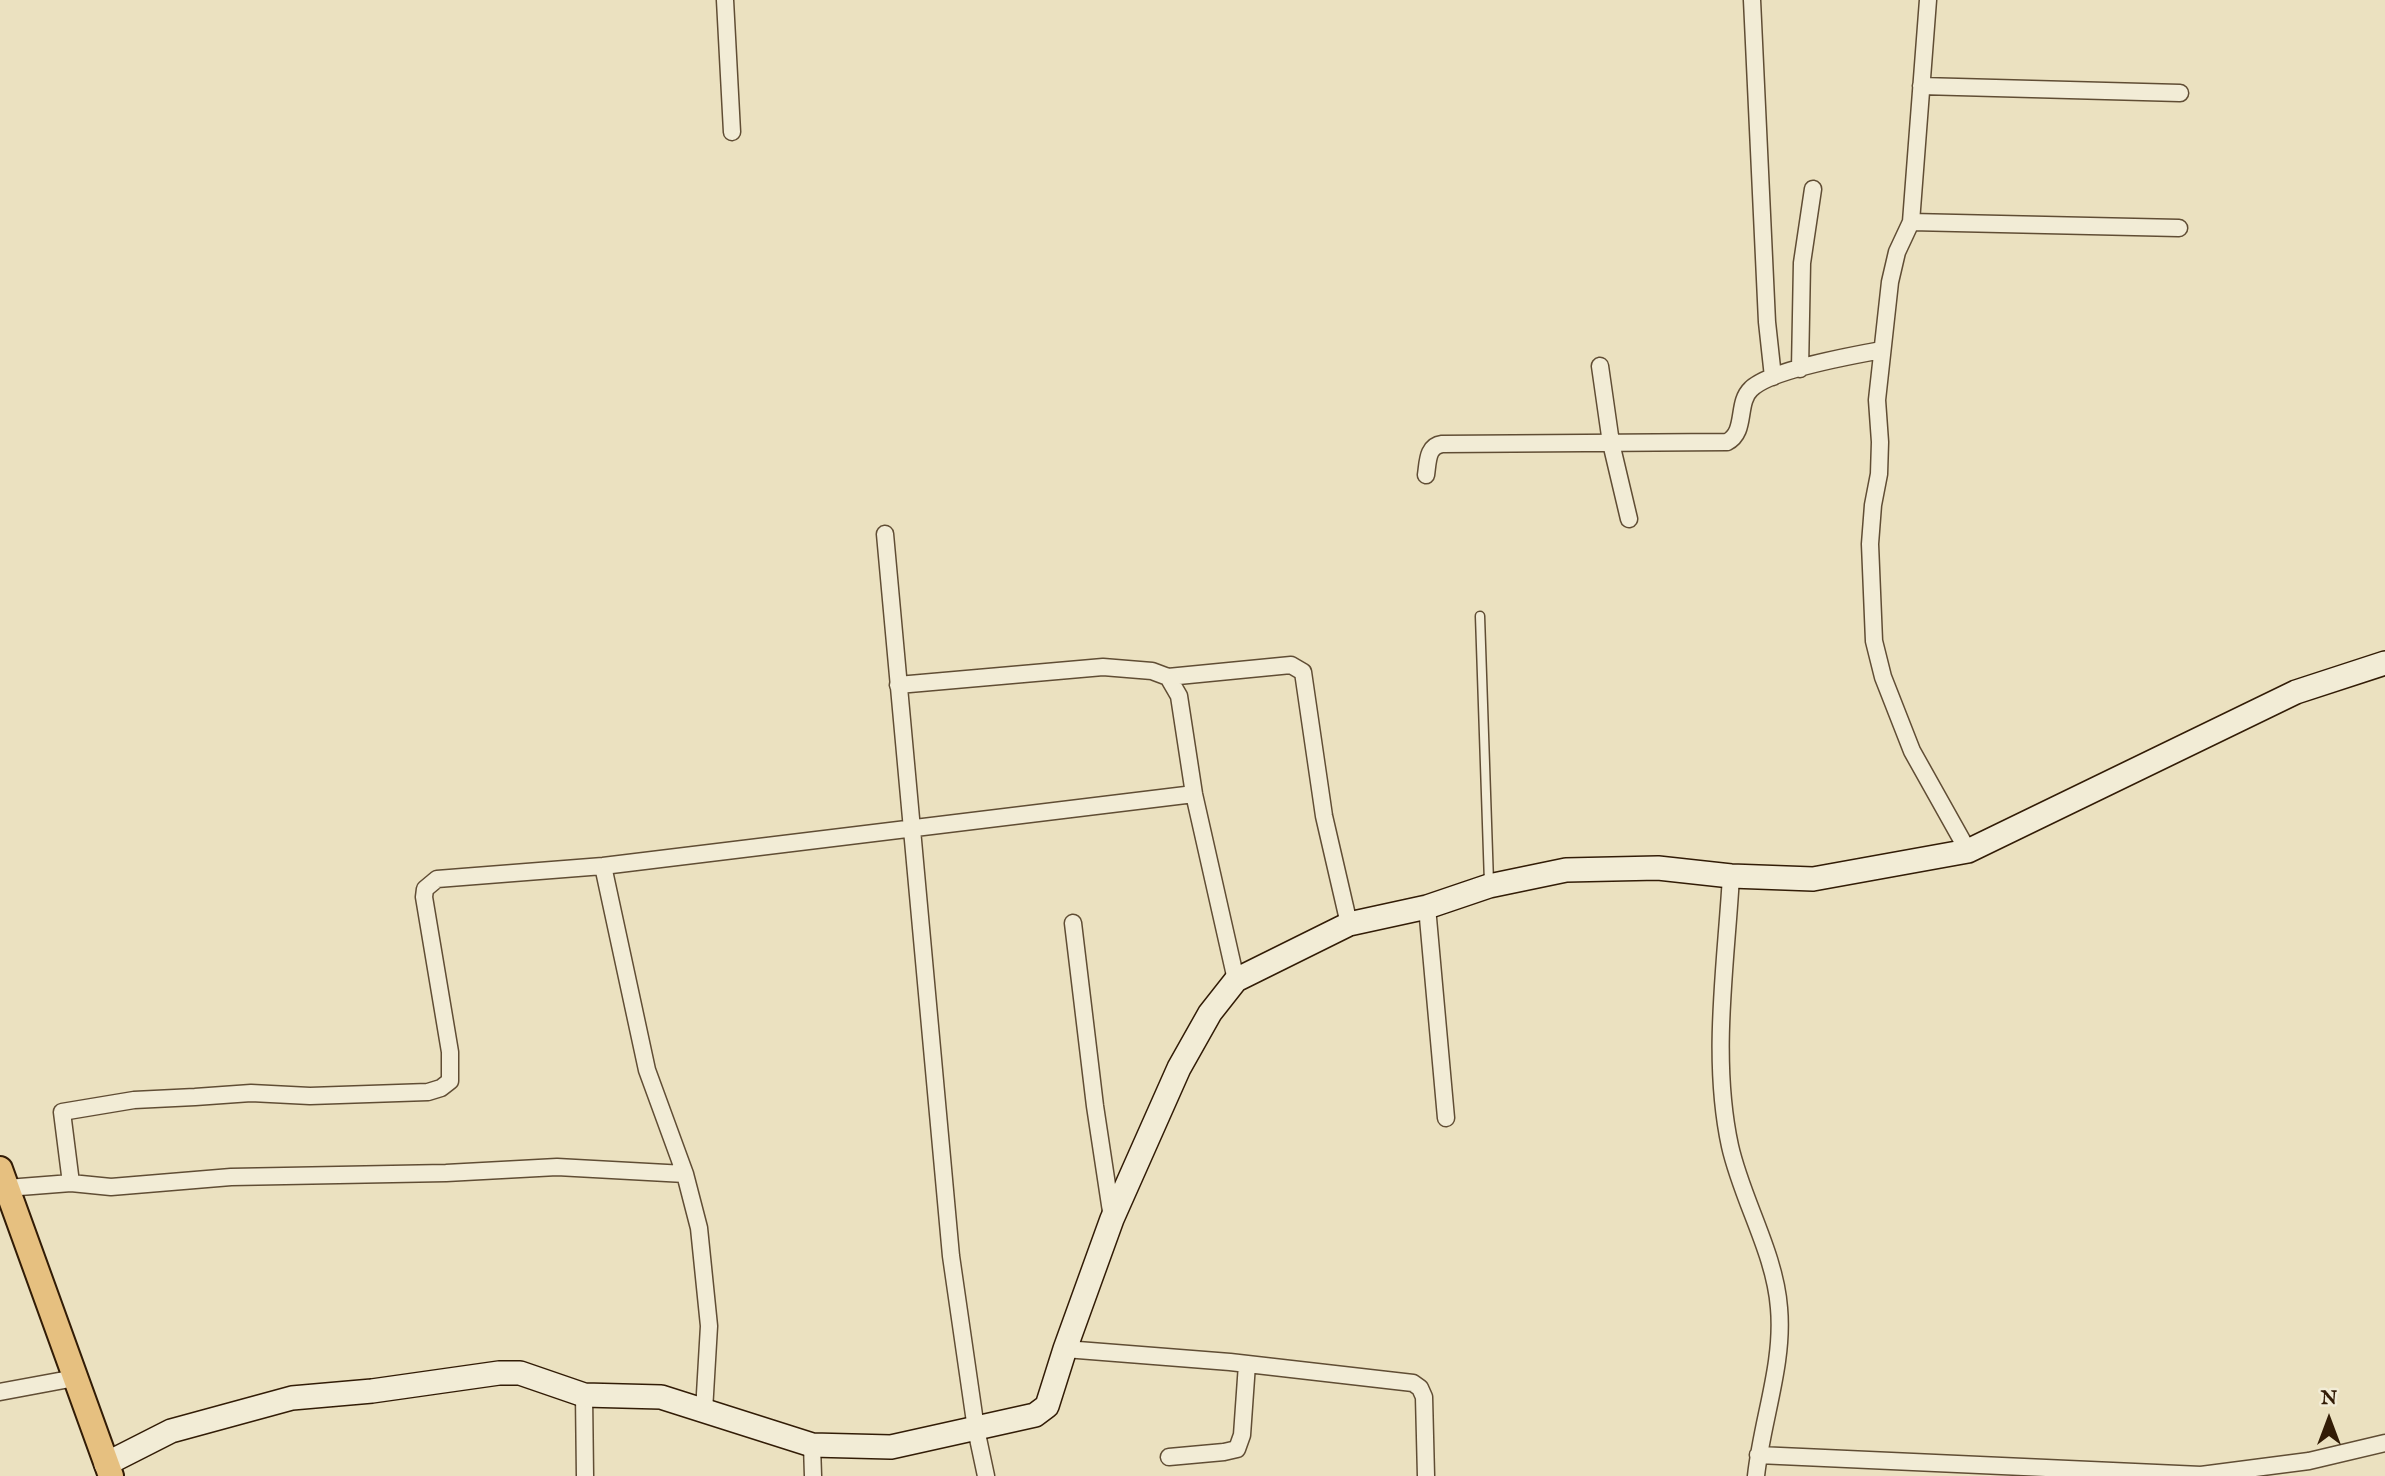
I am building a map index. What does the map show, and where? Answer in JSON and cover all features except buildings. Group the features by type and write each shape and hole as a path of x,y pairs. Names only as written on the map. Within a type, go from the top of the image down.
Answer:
{"main road":[{"path":"3,1178 108,1470"}],"street":[{"path":"725,0 732,132"},
{"path":"1752,0 1767,322 1773,377"},
{"path":"1928,0 1911,222 1897,252 1890,282 1877,400 1880,442 1879,474 1870,544 1871,596 1874,641 1883,677 1912,751 1968,851"},
{"path":"1921,86 2180,93"},
{"path":"1800,369 1802,263 1813,189"},
{"path":"1911,222 2179,228"},
{"path":"1426,475 1431,449 1442,443 1727,442 1734,439 1746,396 1751,389 1773,377 1834,359 1882,350"},
{"path":"1600,366 1611,443 1629,519"},
{"path":"885,534 951,1256 976,1429 986,1476"},
{"path":"108,1470 171,1431 292,1398 372,1391 499,1373 520,1373 584,1395 661,1397 812,1445 891,1447 1035,1415 1047,1406 1112,1219 1179,1068 1210,1013 1236,980 1349,924 1427,907 1489,886 1566,870 1658,868 1731,876 1813,879 1968,851 2296,692 2385,663"},
{"path":"898,685 1103,667 1152,670 1168,677 1291,665 1303,672 1324,816 1349,924"},
{"path":"1168,677 1179,696 1194,794 1236,980"},
{"path":"71,1183 62,1112 134,1100 251,1093 310,1096 428,1092 441,1088 450,1081 450,1052 425,908 425,889 437,878 603,866 1194,794"},
{"path":"603,866 647,1070 685,1174 699,1228 709,1326 704,1411"},
{"path":"1731,876 1721,1048 1722,1097 1731,1148 1776,1280 1781,1341 1756,1476"},
{"path":"1427,907 1446,1118"},
{"path":"1073,922 1095,1107 1112,1219"},
{"path":"3,1178 111,1186 232,1177 419,1174 557,1167 685,1174"},
{"path":"1065,1349 1247,1364 1413,1383 1420,1388 1424,1397 1426,1476"},
{"path":"1169,1457 1237,1449 1242,1435 1247,1364"},
{"path":"0,1392 75,1378"},
{"path":"584,1395 585,1476"},
{"path":"1758,1455 2201,1475 2309,1461 2385,1443"},
{"path":"812,1445 813,1476"}],"lane":[{"path":"1480,616 1489,886"}]}
